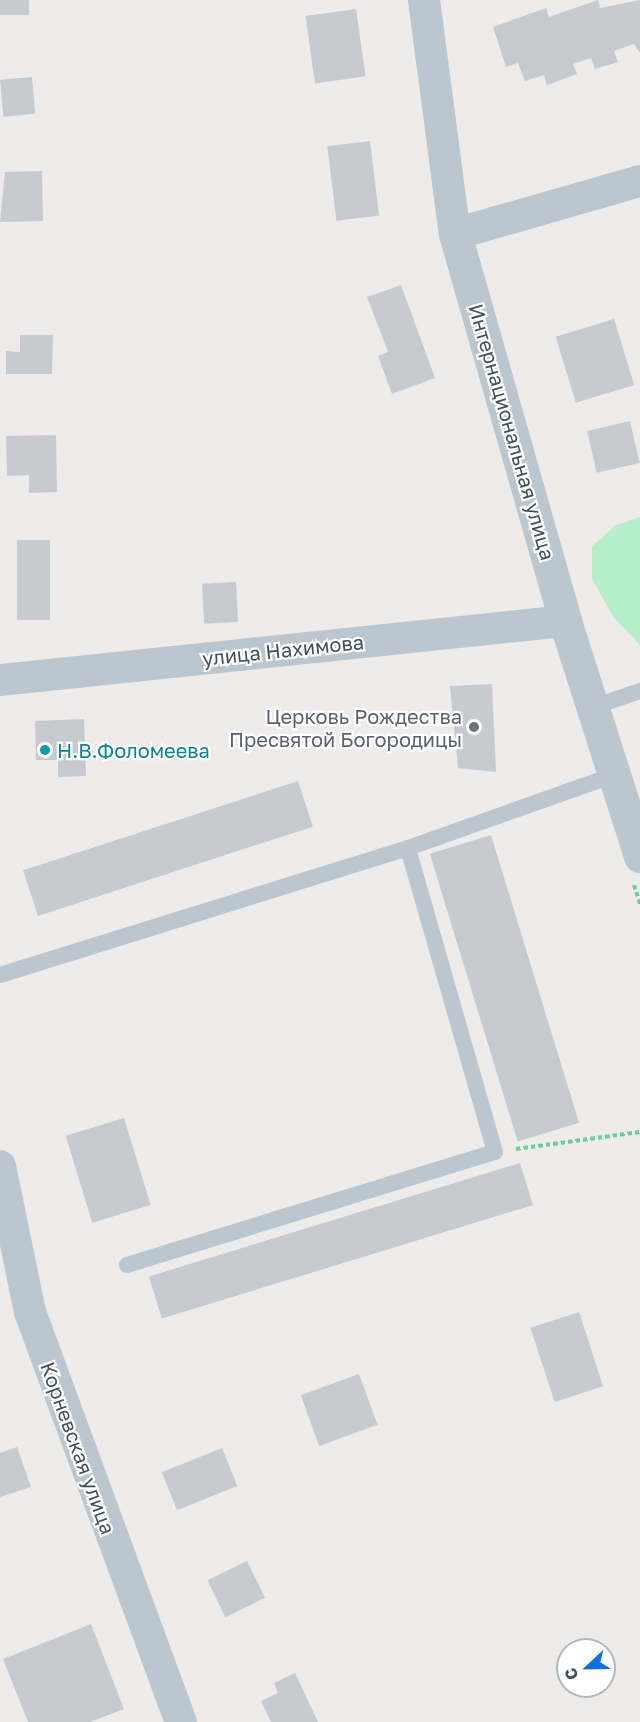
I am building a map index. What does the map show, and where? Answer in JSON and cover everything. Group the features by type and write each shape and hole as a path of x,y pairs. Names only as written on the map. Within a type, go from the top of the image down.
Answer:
{"street":[{"name":"Интернациональная улица","path":"429,2 455,234 565,621 640,856"},
{"path":"455,234 640,181"},
{"name":"улица Нахимова","path":"0,680 565,621"},
{"name":"Корневская улица","path":"0,1166 5,1236 75,1446 173,1719"}],"lane":[{"path":"592,707 640,691"},
{"path":"0,975 408,848 614,775"},
{"path":"127,1265 495,1152 408,848"}],"path":[{"path":"495,1152 640,1132"}],"green space":[{"path":"640,517 640,645 614,618 592,579 592,546 616,525"}],"building":[{"path":"0,0 29,0 29,15 0,15"},
{"path":"598,0 600,8 640,0 640,53 634,44 614,51 618,62 595,69 591,58 573,64 577,74 547,85 544,75 525,81 518,63 506,67 493,27 546,8 549,17"},
{"path":"356,9 365,76 315,83 305,16"},
{"path":"32,77 35,114 3,117 0,80"},
{"path":"370,141 379,215 336,221 327,146"},
{"path":"42,171 43,221 0,222 5,172"},
{"path":"401,285 435,378 392,394 378,356 388,352 367,297"},
{"path":"614,319 634,385 576,403 556,337"},
{"path":"20,335 53,335 52,374 6,374 6,351 20,352"},
{"path":"630,421 640,463 597,473 587,431"},
{"path":"56,435 57,492 29,493 29,475 7,476 6,436"},
{"path":"17,540 50,540 50,620 17,620"},
{"path":"236,582 238,622 204,624 202,584"},
{"name":"Церковь Рождества Пресвятой Богородицы","path":"492,684 496,772 458,768 450,686"},
{"path":"84,719 86,776 58,777 58,760 36,760 35,721"},
{"path":"298,781 313,827 38,916 23,870"},
{"path":"491,835 579,1123 518,1142 430,854"},
{"path":"124,1118 151,1205 92,1223 66,1136"},
{"path":"520,1163 533,1205 162,1319 149,1276"},
{"path":"579,1312 603,1386 555,1402 530,1328"},
{"path":"359,1374 377,1425 319,1446 301,1395"},
{"path":"17,1447 31,1487 0,1497 0,1453"},
{"path":"222,1448 237,1486 177,1510 162,1472"},
{"path":"247,1561 265,1598 225,1617 207,1580"},
{"path":"91,1624 124,1709 90,1722 28,1722 3,1659"},
{"path":"295,1673 318,1722 271,1722 261,1701 278,1693 274,1683"}],"place":[{"name":"Церковь Рождества Пресвятой Богородицы","path":"474,727"},
{"name":"Н.В.Фоломеева","path":"45,750"}]}
